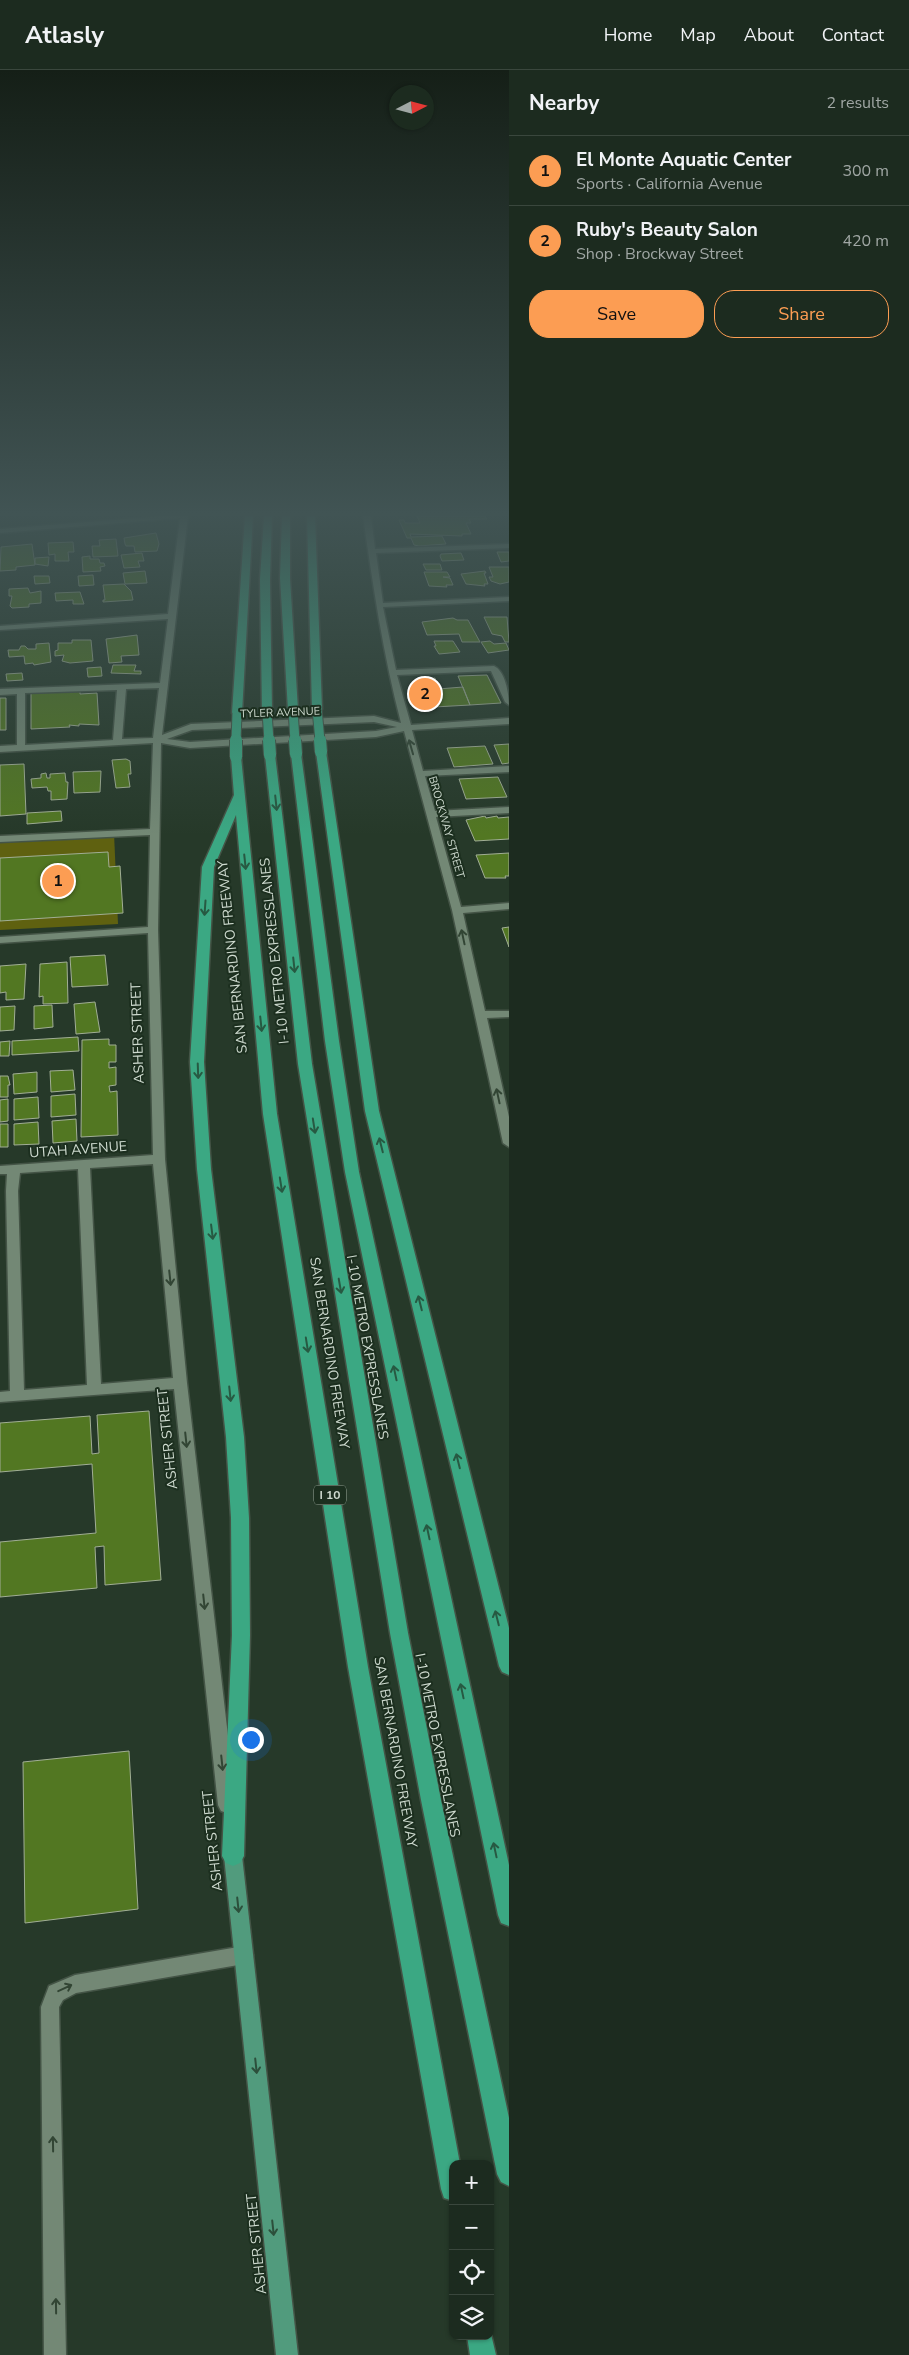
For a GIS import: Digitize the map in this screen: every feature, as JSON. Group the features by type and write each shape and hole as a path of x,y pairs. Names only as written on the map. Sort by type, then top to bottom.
{"highway":[{"name":"SAN BERNARDINO FREEWAY","path":"243,623 236,757 270,1114 358,1667 449,2167"},
{"name":"I-10 METRO EXPRESSLANES","path":"266,623 267,712 270,755 305,1064 387,1565 431,1800 509,2174"},
{"name":"I-10 METRO EXPRESSLANES","path":"288,623 296,754 332,1041 352,1172 509,1915"},
{"path":"313,623 321,752 372,1111 509,1666"},
{"path":"233,1856 241,1634 240,1518 234,1427 204,1169 198,1062 208,867 239,796"}],"main road":[{"name":"ASHER STREET","path":"233,1856 287,2355"}],"street":[{"path":"0,628 76,623"},
{"name":"ASHER STREET","path":"170,623 157,740 155,832 153,930 159,1158 180,1383 233,1856"},
{"name":"BROCKWAY STREET","path":"382,623 405,727 457,910 508,1138"},
{"path":"392,673 494,668 509,702"},
{"path":"0,692 164,685"},
{"path":"117,742 122,686"},
{"path":"21,691 21,747"},
{"name":"TYLER AVENUE","path":"157,740 191,727 374,719 405,727"},
{"name":"TYLER AVENUE","path":"0,749 157,740 200,745 376,734 405,727 438,723 509,721"},
{"path":"419,774 509,769"},
{"path":"430,814 509,810"},
{"path":"0,839 155,832"},
{"path":"457,910 509,906"},
{"path":"0,940 153,930"},
{"path":"480,1015 509,1014"},
{"name":"UTAH AVENUE","path":"0,1170 159,1158"},
{"path":"84,1164 94,1390"},
{"path":"14,1169 12,1191 17,1396"},
{"path":"0,1397 180,1383"},
{"path":"55,2355 50,2007 56,1993 76,1984 244,1955"}],"shaded area":[{"path":"114,833 118,924 0,930 0,839"}],"building":[{"path":"422,623 469,623 480,642 462,642 459,634 427,635"},
{"path":"487,623 507,623 509,642 505,642 502,636 492,634"},
{"path":"137,635 139,655 121,656 122,662 109,663 106,639"},
{"path":"72,640 91,640 93,661 70,663 62,661 64,655 55,656 55,651 58,650 58,643 72,643"},
{"path":"434,641 453,641 460,652 439,654 434,646 436,646"},
{"path":"490,641 494,644 506,643 509,650 488,653 481,642"},
{"path":"49,643 51,662 34,665 33,663 25,664 24,656 9,657 8,650 19,650 21,646 25,646 28,649 36,649 36,644"},
{"path":"113,665 136,665 134,671 141,671 141,674 111,673"},
{"path":"101,667 102,676 88,677 87,668"},
{"path":"22,673 23,680 7,681 6,674"},
{"path":"487,675 501,703 470,705 458,676"},
{"path":"435,678 438,689 463,687 470,705 434,707 428,704 427,695 424,695 420,679"},
{"path":"80,690 80,694 97,693 99,725 79,724 79,726 69,725 70,727 31,729 31,692"},
{"path":"0,698 6,698 6,730 0,730"},
{"path":"509,744 509,763 502,764 494,745"},
{"path":"485,746 493,764 454,767 447,748"},
{"path":"126,759 130,761 131,774 128,774 130,787 116,788 112,760"},
{"path":"24,764 26,814 0,816 0,765"},
{"path":"101,771 100,792 74,793 73,772"},
{"path":"46,773 47,778 50,778 50,774 65,773 66,782 68,782 67,799 51,800 51,791 48,791 47,787 32,788 31,779 41,778 41,774"},
{"path":"498,777 507,797 466,799 459,779"},
{"path":"61,811 62,821 27,824 27,813"},
{"path":"485,816 486,818 497,816 498,818 509,817 509,839 475,841 466,820"},
{"path":"108,852 109,867 120,866 123,913 0,921 0,858"},
{"path":"509,853 509,876 505,876 506,878 485,878 476,855"},
{"path":"509,927 509,947 502,928"},
{"path":"105,955 108,985 72,987 70,957"},
{"path":"67,962 68,1003 43,1004 43,996 39,997 40,964"},
{"path":"26,964 24,999 6,1000 6,992 0,993 0,966"},
{"path":"95,1002 100,1032 76,1034 74,1004"},
{"path":"52,1005 53,1027 34,1029 34,1006"},
{"path":"15,1006 14,1030 0,1031 0,1007"},
{"path":"78,1037 79,1051 12,1055 12,1041"},
{"path":"109,1039 109,1045 116,1045 116,1062 109,1062 109,1068 116,1067 116,1085 109,1086 110,1092 117,1091 118,1135 81,1137 82,1040"},
{"path":"10,1041 9,1056 0,1056 0,1042"},
{"path":"73,1070 75,1090 51,1092 50,1071"},
{"path":"37,1072 37,1092 14,1094 13,1074"},
{"path":"0,1076 8,1076 10,1085 8,1085 8,1097 0,1097"},
{"path":"75,1094 76,1115 51,1117 51,1096"},
{"path":"38,1097 39,1118 14,1120 14,1099"},
{"path":"8,1099 8,1121 0,1122 0,1100"},
{"path":"76,1119 77,1141 53,1143 52,1121"},
{"path":"38,1122 39,1144 14,1145 14,1124"},
{"path":"0,1124 8,1124 8,1147 0,1147"},
{"path":"149,1411 161,1580 105,1585 104,1546 95,1547 97,1588 0,1597 0,1542 96,1533 92,1464 0,1472 0,1423 90,1416 92,1454 99,1453 97,1415"},
{"path":"129,1751 138,1909 25,1923 23,1762"}],"place":[{"name":"Ruby's Beauty Salon","path":"425,694"},
{"name":"El Monte Aquatic Center","path":"58,881"}]}
